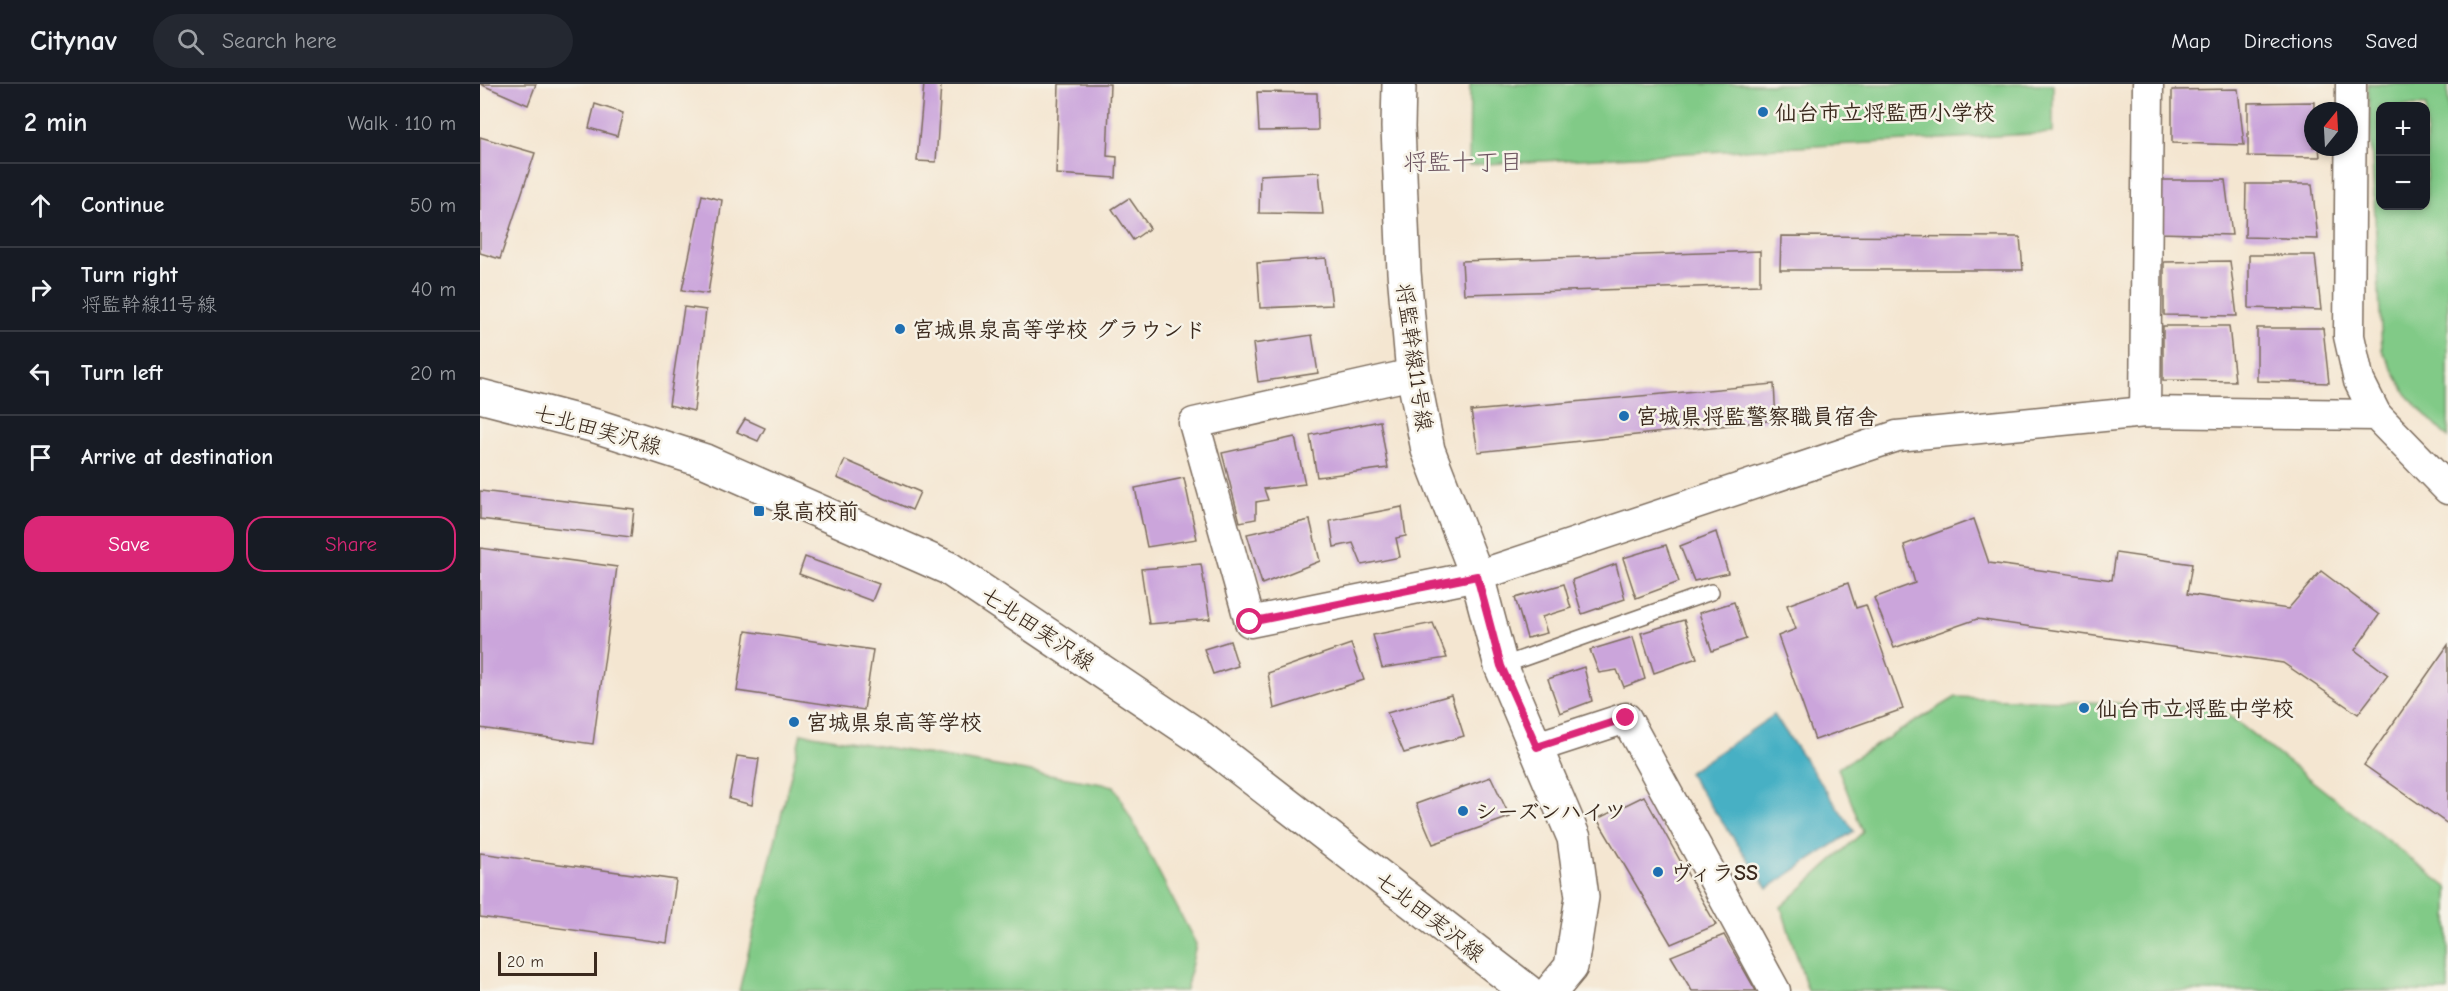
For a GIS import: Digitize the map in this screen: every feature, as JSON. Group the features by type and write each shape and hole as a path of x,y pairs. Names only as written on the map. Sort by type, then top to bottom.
{"street":[{"name":"将監幹線11号線","path":"1399,84 1398,127 1404,272 1413,374 1428,450 1477,576 1501,666 1574,838 1582,897 1571,967 1551,991"},
{"path":"2145,412 2148,84"},
{"path":"2351,84 2349,336 2359,381 2376,415 2448,489"},
{"path":"1413,374 1194,423 1250,622 1477,576 1897,436 2145,412 2376,415"},
{"name":"七北田実沢線","path":"480,396 596,426 705,461 948,568 1201,738 1527,991"},
{"path":"1537,747 1626,718 1775,991"}],"lane":[{"path":"1501,666 1711,592"}],"green space":[{"name":"仙台市立将監西小学校","path":"1470,84 2053,84 2053,133 1469,165"},
{"path":"2368,84 2448,84 2448,438 2408,397 2382,350"},
{"path":"1956,697 2218,707 2448,888 2448,991 1808,991 1781,907 1863,832 1838,768"},
{"path":"801,733 1114,786 1196,944 1186,991 739,991"}],"water":[{"path":"1774,715 1854,831 1768,888 1688,773"}],"building":[{"path":"480,84 536,84 528,105"},
{"path":"924,84 941,84 936,162 917,161"},
{"path":"1059,84 1110,84 1107,156 1117,157 1116,178 1056,174"},
{"path":"2238,89 2244,145 2172,143 2172,90"},
{"path":"1257,92 1317,93 1318,130 1259,131"},
{"path":"2304,102 2304,156 2320,157 2248,156 2248,103"},
{"path":"595,104 623,113 617,136 589,128"},
{"path":"480,137 535,153 500,259 480,253"},
{"path":"1319,172 1323,214 1259,213 1260,175"},
{"path":"2160,180 2225,180 2232,235 2159,233"},
{"path":"2246,184 2312,184 2318,239 2245,237"},
{"path":"702,195 722,200 708,294 682,290"},
{"path":"1129,198 1150,228 1133,240 1112,209"},
{"path":"1781,236 2020,237 2023,270 1780,270"},
{"path":"1760,251 1760,285 1464,294 1462,261"},
{"path":"2249,255 2315,255 2321,310 2249,308"},
{"path":"1326,258 1332,305 1260,308 1257,263"},
{"path":"2230,261 2237,316 2164,315 2164,262"},
{"path":"684,307 706,310 694,411 669,405"},
{"path":"2163,326 2229,326 2235,381 2163,380"},
{"path":"2257,328 2323,328 2329,383 2257,381"},
{"path":"1312,335 1318,373 1258,382 1253,344"},
{"name":"宮城県将監警察職員宿舎","path":"1774,384 1776,420 1478,452 1471,411"},
{"path":"745,419 765,428 758,441 737,432"},
{"path":"1380,421 1388,468 1317,477 1310,435"},
{"path":"1295,437 1305,484 1264,489 1268,500 1256,502 1256,519 1240,522 1222,453"},
{"path":"845,460 920,492 912,510 837,478"},
{"path":"1184,478 1197,539 1147,547 1135,488"},
{"path":"480,491 634,509 631,537 480,519"},
{"path":"1402,507 1406,536 1396,538 1400,557 1362,565 1353,543 1334,547 1330,521"},
{"path":"1974,519 1989,563 2112,580 2116,553 2192,564 2187,594 2288,609 2321,571 2379,615 2355,650 2388,675 2358,714 2283,663 1977,619 1894,648 1874,598 1915,583 1904,545"},
{"path":"1310,520 1320,561 1262,584 1247,534"},
{"path":"1716,532 1728,573 1694,581 1680,546"},
{"path":"1666,545 1679,582 1636,598 1623,558"},
{"path":"480,548 617,567 593,744 480,728"},
{"path":"805,557 879,584 872,601 799,574"},
{"path":"1201,564 1210,619 1149,624 1141,569"},
{"path":"1616,564 1625,599 1582,614 1572,580"},
{"path":"1848,583 1856,608 1866,605 1903,709 1815,740 1778,636 1796,629 1787,605"},
{"path":"1564,584 1571,608 1542,617 1547,633 1527,638 1515,598"},
{"path":"1734,602 1746,639 1712,651 1699,613"},
{"path":"1684,620 1697,658 1654,673 1641,633"},
{"path":"1433,623 1447,658 1382,668 1373,635"},
{"path":"746,631 873,650 864,710 737,691"},
{"path":"1633,637 1645,679 1624,687 1617,670 1599,673 1590,650"},
{"path":"1230,641 1238,666 1213,674 1204,649"},
{"path":"1351,644 1364,680 1274,709 1268,673"},
{"path":"2448,645 2448,824 2364,765"},
{"path":"1584,667 1592,701 1560,713 1548,679"},
{"path":"1451,695 1464,736 1404,753 1387,713"},
{"path":"737,756 759,759 752,805 729,799"},
{"name":"シーズンハイツ","path":"1491,777 1510,817 1433,844 1416,804"},
{"name":"ヴィラSS","path":"1644,796 1716,925 1671,944 1597,819"},
{"path":"480,853 676,880 667,943 480,917"},
{"path":"1724,935 1756,991 1692,991 1671,956"}],"place":[{"name":"仙台市立将監西小学校","path":"1763,112"},
{"name":"宮城県泉高等学校 グラウンド","path":"900,329"},
{"name":"宮城県将監警察職員宿舎","path":"1624,416"},
{"name":"泉高校前","path":"759,511"},
{"name":"仙台市立将監中学校","path":"2084,708"},
{"name":"宮城県泉高等学校","path":"794,722"},
{"name":"シーズンハイツ","path":"1463,811"},
{"name":"ヴィラSS","path":"1658,872"}],"district":[{"name":"将監十丁目","path":"1463,162"}],"route":[{"path":"1250,622 1477,576 1501,666 1537,747 1626,718"}]}
